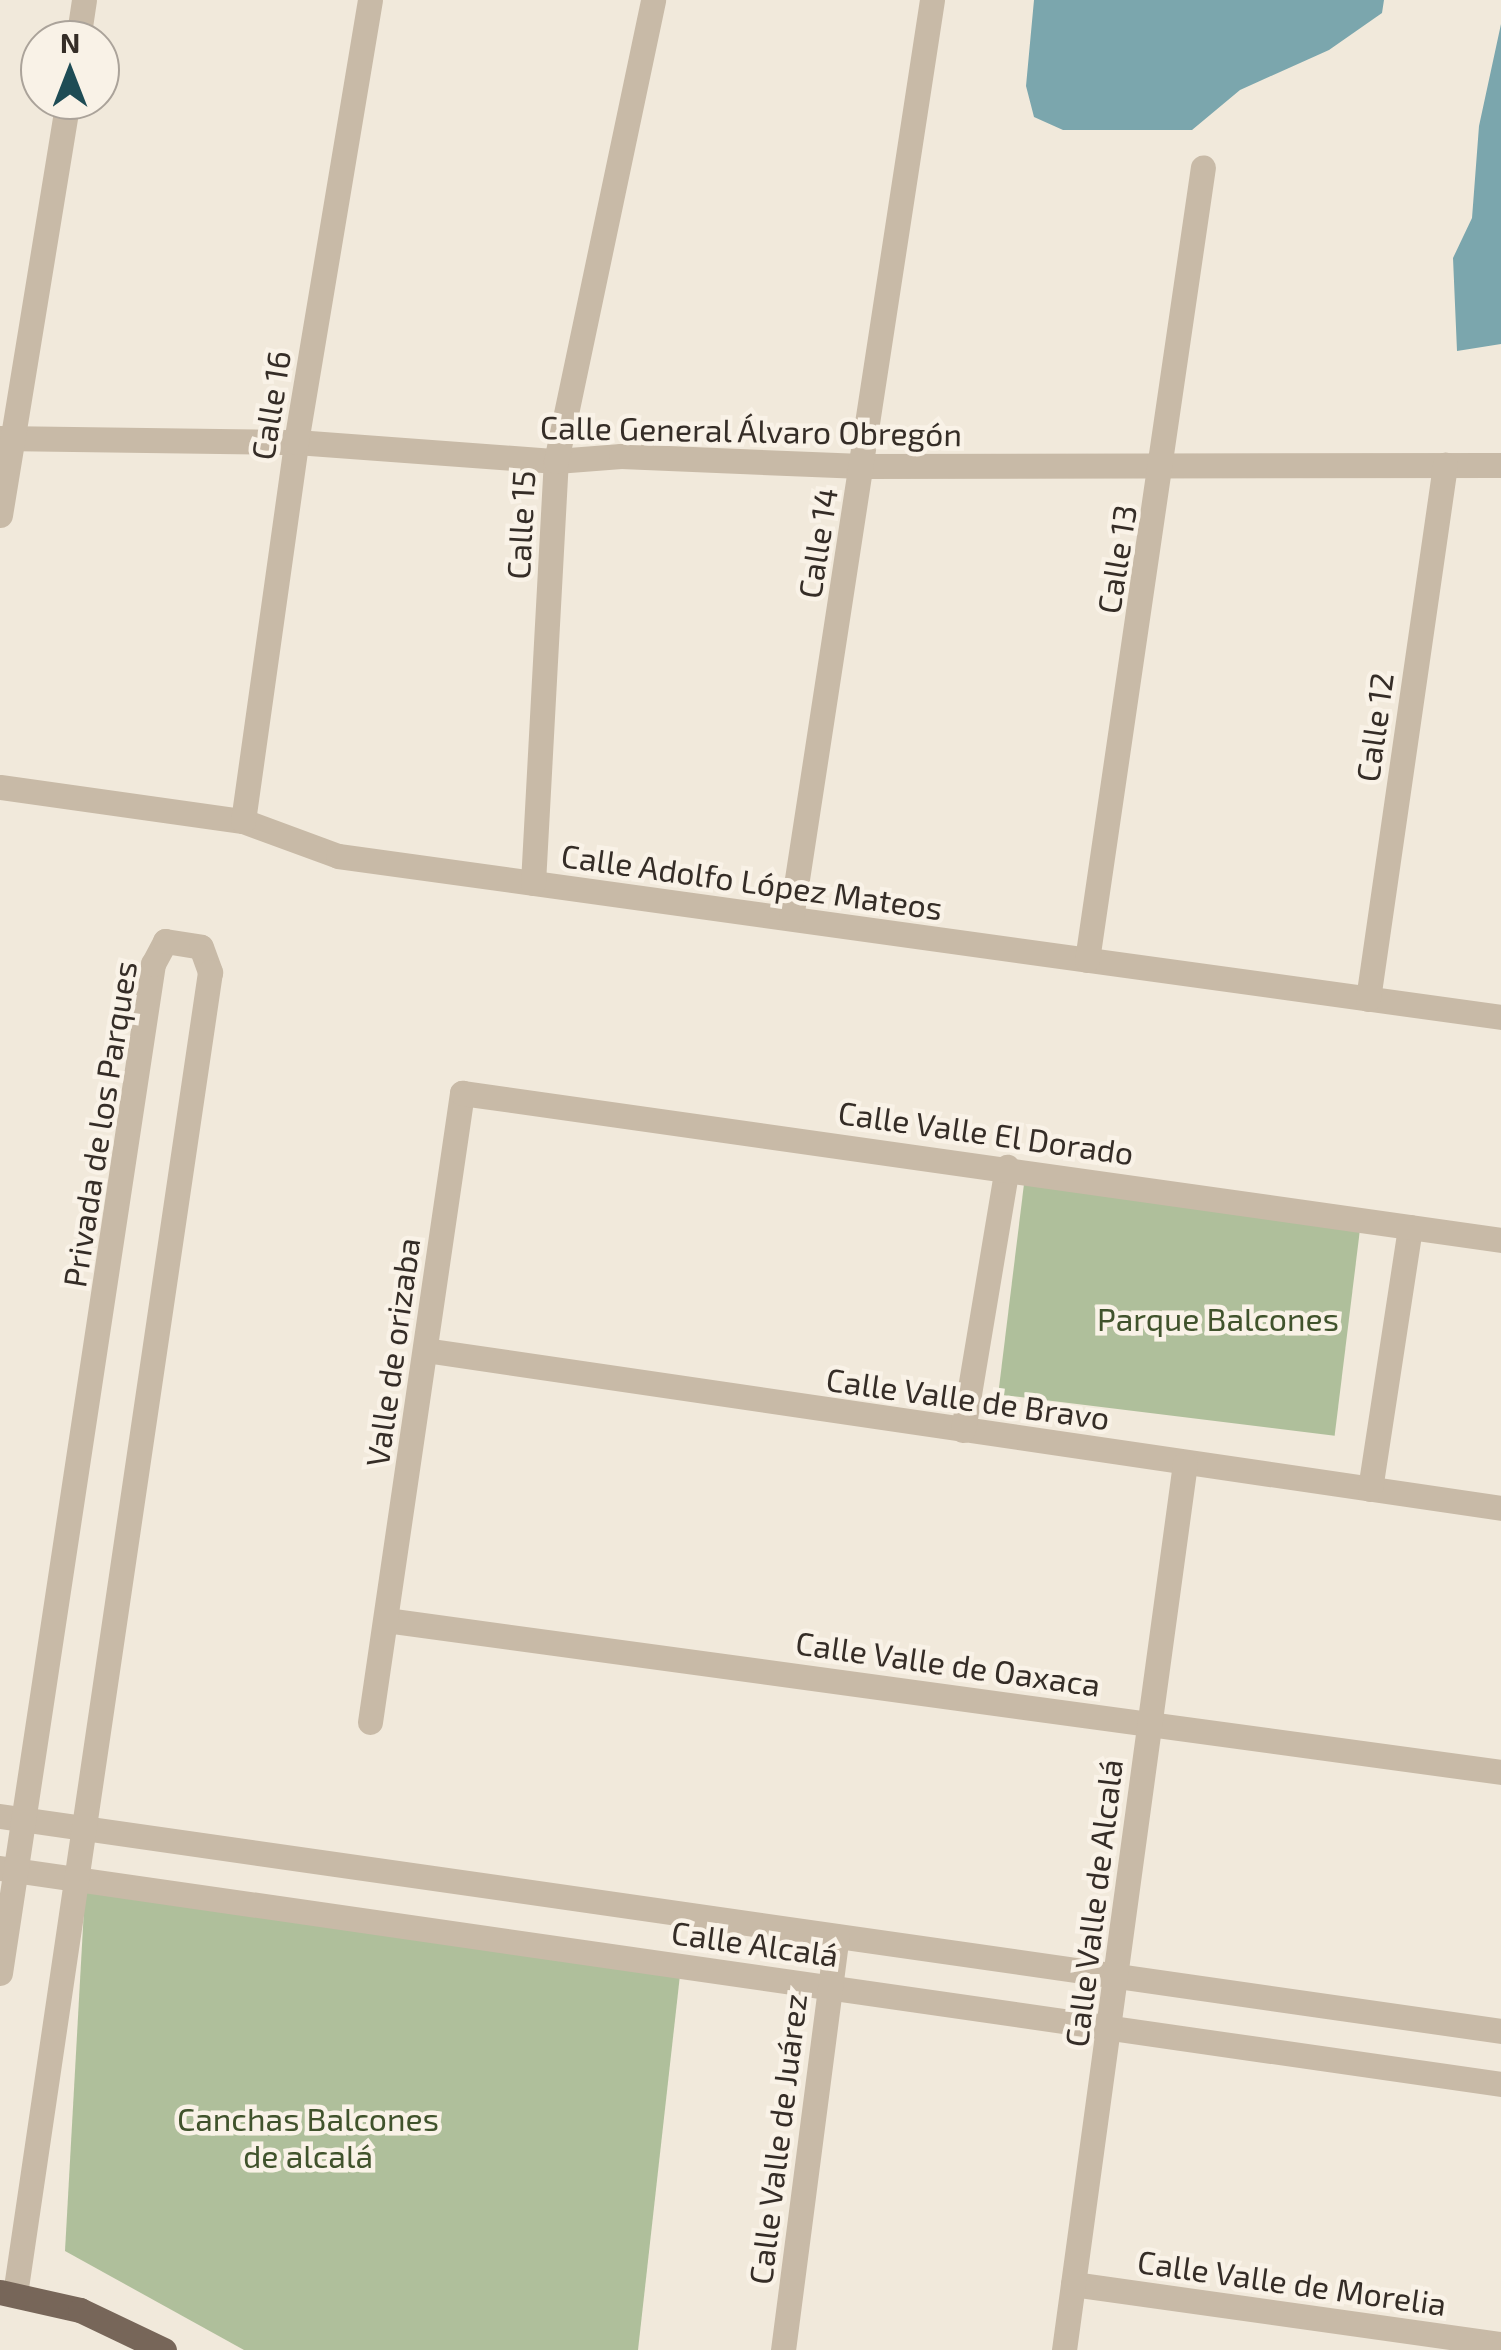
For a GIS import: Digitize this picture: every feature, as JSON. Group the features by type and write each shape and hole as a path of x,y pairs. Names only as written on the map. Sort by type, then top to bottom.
{"main road":[{"path":"7,2293 80,2310 164,2350"}],"street":[{"name":"Calle 16","path":"243,821 296,442 370,0"},
{"name":"Calle 15","path":"533,883 556,461 653,0"},
{"name":"Calle 14","path":"791,918 932,0"},
{"path":"0,515 6,438 64,120"},
{"name":"Calle 13","path":"1087,960 1163,465 1203,167"},
{"name":"Calle General Álvaro Obregón","path":"6,438 296,442 556,461 621,456 862,466 1501,464"},
{"name":"Calle 12","path":"1368,998 1444,465"},
{"name":"Calle Adolfo López Mateos","path":"0,787 243,821 338,856 1501,1017"},
{"name":"Privada de los Parques","path":"12,1818 154,964 166,941 201,947 210,972 86,1827"},
{"name":"Calle Valle El Dorado","path":"462,1093 1007,1166 1501,1240"},
{"name":"Valle de orizaba","path":"370,1722 462,1093"},
{"path":"964,1430 1007,1166"},
{"path":"1370,1489 1410,1227"},
{"name":"Calle Valle de Bravo","path":"425,1350 1501,1508"},
{"name":"Calle Valle de Alcalá","path":"1064,2350 1112,2030 1148,1723 1185,1463"},
{"name":"Calle Valle de Oaxaca","path":"386,1620 1501,1772"},
{"path":"0,1973 12,1818"},
{"name":"Calle Alcalá","path":"12,1818 1501,2031"},
{"path":"7,2293 86,1827"},
{"name":"Calle Alcalá","path":"8,1869 1501,2084"},
{"name":"Calle Valle de Juárez","path":"783,2350 837,1937"},
{"name":"Calle Valle de Morelia","path":"1073,2284 1501,2344"}],"green space":[{"name":"Parque Balcones","path":"1024,1184 1360,1225 1335,1436 998,1394"},
{"name":"Canchas Balcones de alcalá","path":"85,1891 680,1975 638,2350 244,2350 65,2251"}],"water":[{"path":"1034,0 1384,0 1382,13 1329,50 1240,90 1192,130 1063,130 1034,117 1026,86"},
{"path":"1501,24 1501,344 1457,351 1453,258 1472,218 1479,126"}]}
